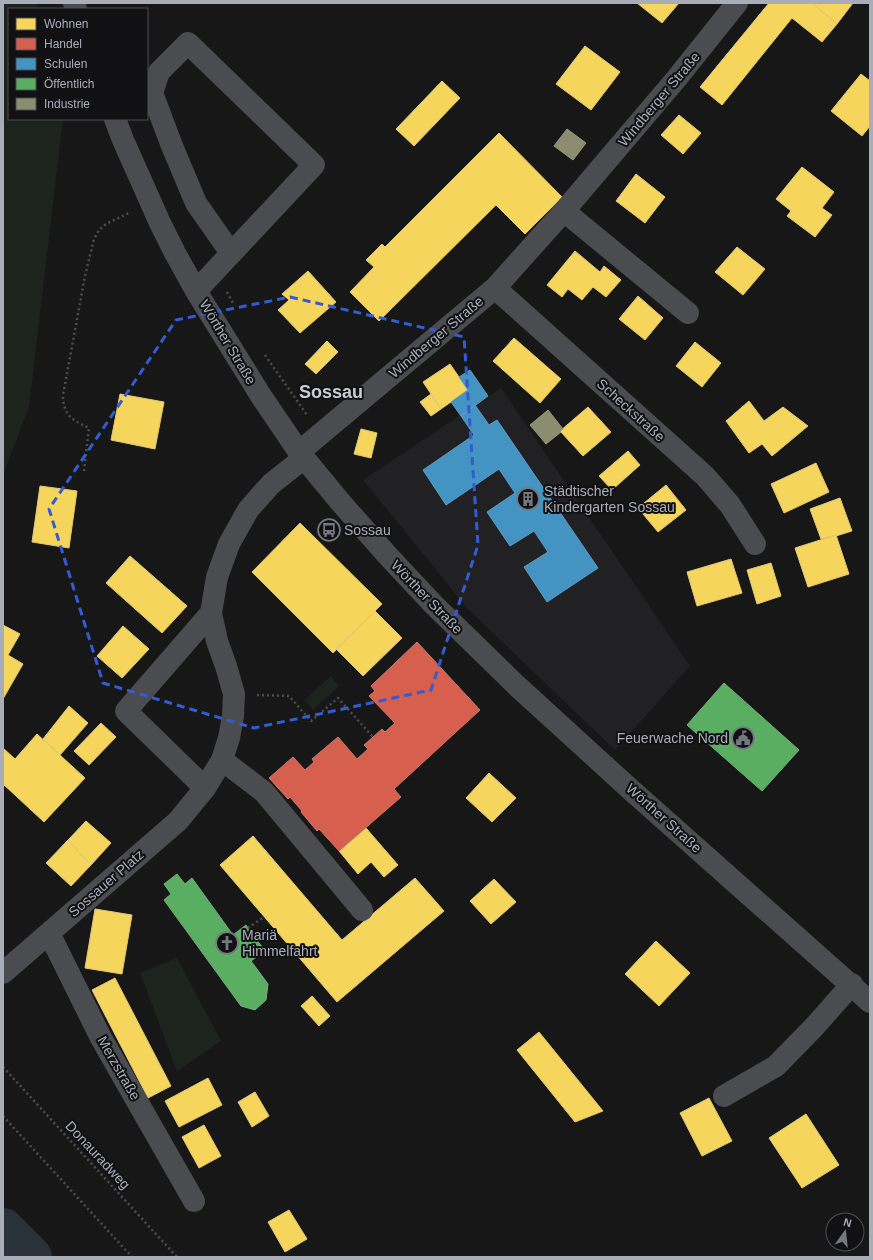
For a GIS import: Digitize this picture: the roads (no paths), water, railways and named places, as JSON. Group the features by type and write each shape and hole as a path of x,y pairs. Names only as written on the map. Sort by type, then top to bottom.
{"street":[{"name":"Windberger Straße","path":"302,455 321,433 495,288 564,211 678,78 736,3"},
{"path":"196,291 232,253 314,165 188,43 159,72 152,93 196,203 232,253"},
{"name":"Wörther Straße","path":"115,120 123,140 175,253 196,291 261,396 302,455 389,558 434,605 516,685 647,804 852,984 870,1002"},
{"path":"564,211 688,313"},
{"name":"Scheckstraße","path":"495,288 705,476 730,505 754,544"},
{"name":"Sossauer Platz","path":"5,969 178,821 205,788 222,760 231,731 234,694 217,642 211,613 217,578 229,544 248,510 271,484 302,455"},
{"path":"205,788 126,711 211,613"},
{"path":"222,760 264,792 362,910"},
{"name":"Merzstraße","path":"48,933 101,1038 194,1201"},
{"path":"724,1096 776,1066 815,1026 852,984"}],"waterway":[{"path":"3,1229 31,1257"}],"place":[{"name":"Städtischer Kindergarten Sossau","path":"528,499"},
{"name":"Sossau","path":"329,530"},
{"name":"Feuerwache Nord","path":"743,738"},
{"name":"Mariä Himmelfahrt","path":"227,943"}],"district":[{"name":"Sossau","path":"331,392"}]}
